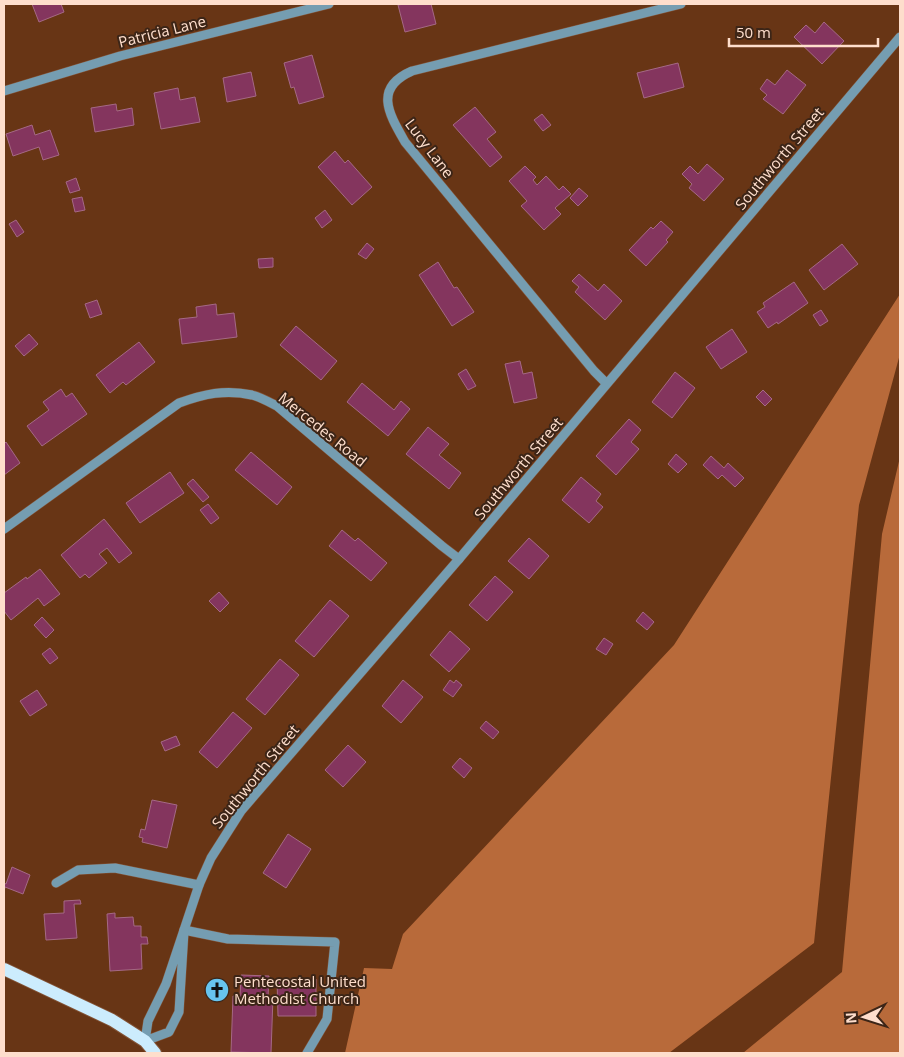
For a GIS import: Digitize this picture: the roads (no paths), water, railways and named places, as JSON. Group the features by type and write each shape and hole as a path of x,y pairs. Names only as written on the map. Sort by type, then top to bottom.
{"main road":[{"path":"4,969 112,1020 145,1041 155,1053"}],"street":[{"name":"Patricia Lane","path":"4,91 120,56 330,4"},
{"name":"Lucy Lane","path":"606,383 587,364 405,142 388,108 388,94 396,79 412,71 681,4"},
{"name":"Southworth Street","path":"184,931 179,1012 169,1032 145,1041 148,1021 166,984 199,885 211,858 241,811 459,559 900,37"},
{"name":"Mercedes Road","path":"4,529 179,403 202,394 227,392 253,395 277,406 459,559"},
{"path":"56,883 78,870 115,868 199,885"},
{"path":"184,931 228,939 335,942 327,1020 307,1053"}],"place":[{"name":"Pentecostal United Methodist Church","path":"217,990"}]}
